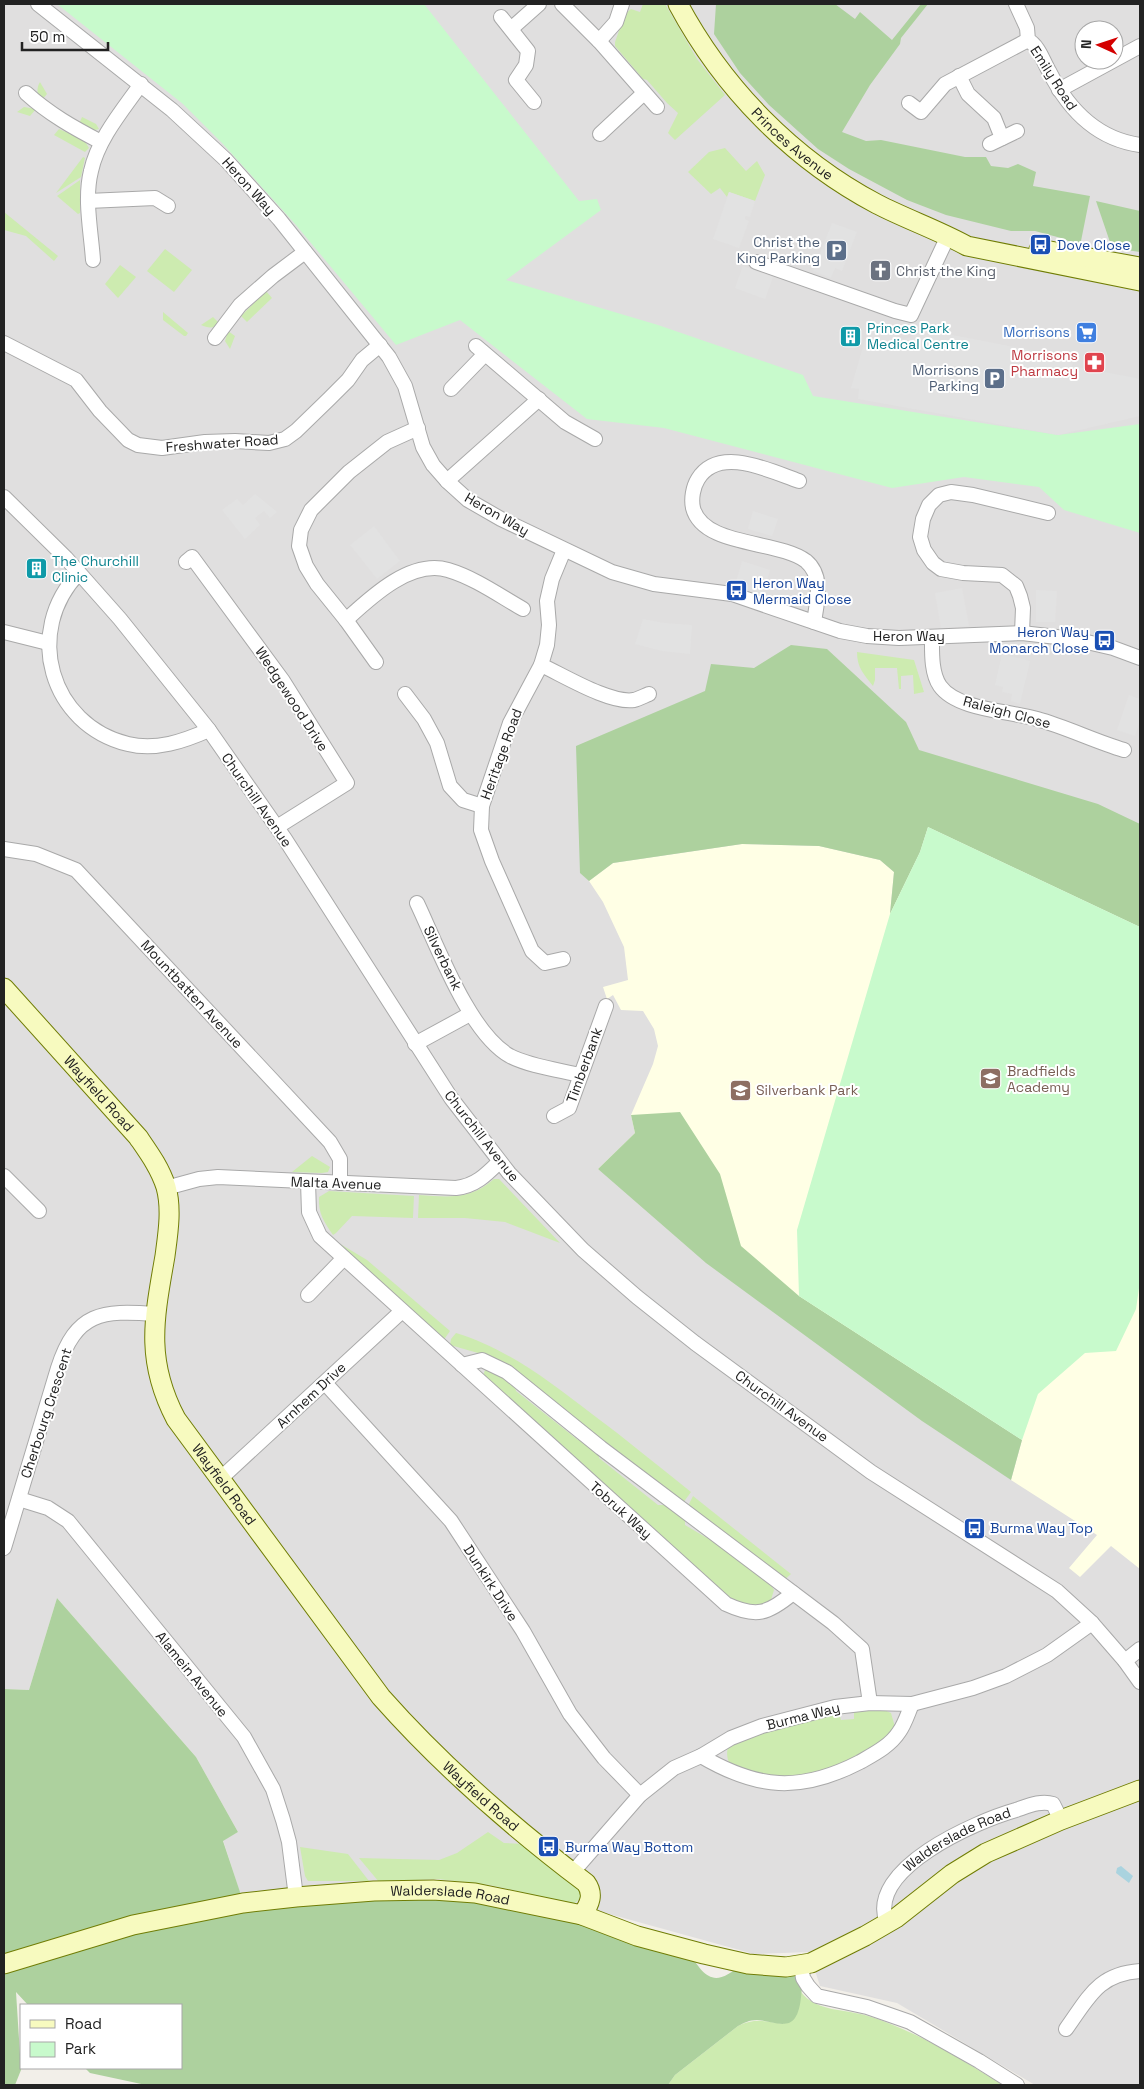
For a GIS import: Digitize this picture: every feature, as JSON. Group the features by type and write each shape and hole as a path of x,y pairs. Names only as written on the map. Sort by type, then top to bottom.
{"street":[{"name":"Heron Way","path":"38,4 141,84 188,124 226,160 270,208 380,345 403,380 424,447 433,464 446,481 468,500 501,519 612,572 654,584 732,594 840,631 867,636 899,638 1022,633 1074,639 1113,648 1140,658"},
{"path":"512,28 539,4"},
{"path":"562,4 599,41 656,107"},
{"path":"599,41 616,22 622,4"},
{"name":"Princes Avenue","path":"678,4 723,75 768,125 820,168 876,203 979,250 1140,280"},
{"name":"Emily Road","path":"1016,4 1027,28 1028,40 1034,43 1059,90 1072,108 1094,127 1120,141 1140,145"},
{"path":"501,17 512,28 528,51 526,65 516,80 534,102"},
{"path":"909,103 921,112 939,89 959,76 1028,40"},
{"path":"1059,90 1140,46"},
{"path":"959,76 968,94 994,118 996,141 1017,131"},
{"path":"93,260 88,201 90,171 101,142 141,84"},
{"path":"26,92 43,108 68,126 101,142"},
{"path":"600,134 644,93"},
{"path":"88,201 155,198 168,206"},
{"path":"756,262 894,311 911,315 948,236"},
{"name":"Princes Avenue","path":"948,236 990,240 1140,267"},
{"path":"215,338 240,304 305,252"},
{"name":"Freshwater Road","path":"4,343 76,380 110,422 128,440 138,445 162,448 224,441 269,443 284,439 296,431 329,399 348,380 362,360 380,345"},
{"path":"451,389 480,350 565,422 595,439"},
{"path":"446,481 539,399"},
{"path":"376,662 317,584 306,566 299,546 301,530 311,510 350,472 387,442 418,428"},
{"path":"799,481 745,464 727,462 716,464 704,471 697,481 692,493 693,508 699,521 710,530 790,553 806,561 816,574 819,593 814,622"},
{"path":"1022,633 1022,608 1016,586 1002,575 963,573 941,569 933,563 924,550 920,536 923,519 930,505 939,495 951,492 973,495 1048,513"},
{"name":"Churchill Avenue","path":"4,498 79,573 138,640 209,730 277,827 451,1098 499,1162 583,1250 637,1297 695,1343 871,1472 1057,1591 1092,1623 1126,1662 1140,1682"},
{"name":"Heritage Road","path":"563,959 545,964 532,951 492,861 481,830 482,806 510,723 541,665 547,645 547,601 552,580 564,550"},
{"name":"Wedgewood Drive","path":"186,562 192,557 256,643 283,681 347,784 277,827"},
{"path":"346,620 365,602 396,580 426,569 447,570 523,609"},
{"path":"79,573 70,582 57,603 48,644 51,667 58,688 72,709 90,727 129,744 150,746 174,744 209,730"},
{"path":"4,632 48,644"},
{"name":"Raleigh Close","path":"932,637 933,666 937,679 940,685 952,696 969,704 1036,718 1124,750"},
{"path":"541,665 593,690 616,698 632,700 648,694"},
{"path":"405,694 424,719 437,743 450,786 464,800 482,806"},
{"name":"Mountbatten Avenue","path":"4,849 36,854 76,870 330,1142 340,1160 340,1183"},
{"name":"Silverbank","path":"417,903 470,1014 499,1049 511,1056 580,1075"},
{"name":"Wayfield Road","path":"4,988 138,1137 152,1156 166,1188 169,1229 155,1314 154,1339 156,1362 165,1397 176,1420 358,1667 410,1730 488,1804 586,1883 590,1889 591,1898 588,1907 582,1915"},
{"name":"Timberbank","path":"554,1116 569,1108 606,1006"},
{"path":"416,1044 470,1014"},
{"name":"Malta Avenue","path":"166,1188 199,1179 218,1177 466,1187 484,1177 499,1162"},
{"path":"4,1176 39,1211"},
{"name":"Tobruk Way","path":"308,1182 309,1212 320,1236 726,1604 751,1613 767,1611 793,1593"},
{"path":"308,1295 344,1258"},
{"name":"Arnhem Drive","path":"220,1479 402,1311"},
{"name":"Cherbourg Crescent","path":"5,1541 64,1350 73,1334 83,1324 106,1314 118,1312 155,1314"},
{"path":"462,1365 482,1360 507,1372 601,1448 833,1623 862,1649 870,1703"},
{"name":"Dunkirk Drive","path":"325,1383 451,1521 523,1631 570,1714 604,1758 640,1795"},
{"name":"Alamein Avenue","path":"19,1499 48,1508 68,1521 244,1737 273,1789 289,1842 296,1897"},
{"name":"Burma Way","path":"572,1873 640,1795 674,1768 701,1756 731,1738 762,1726 835,1707 870,1703 912,1704 963,1691 1006,1676 1047,1655 1092,1623"},
{"path":"1126,1662 1140,1649"},
{"path":"701,1756 726,1770 754,1781 787,1785 818,1779 851,1767 879,1752 899,1733 912,1704"},
{"name":"Walderslade Road","path":"4,1964 160,1918 243,1903 374,1891 448,1890 475,1893 582,1915 637,1936 718,1958 768,1966 786,1967 801,1965 835,1952 887,1923 907,1910 973,1859 1061,1820 1140,1790"},
{"name":"Walderslade Road","path":"887,1923 883,1910 890,1888 910,1866 946,1839 989,1819 1043,1802 1053,1804 1061,1820"},
{"path":"801,1965 803,1978 817,1996 867,2007 905,2020 958,2049 1017,2085"},
{"path":"1066,2029 1098,1986 1123,1972 1140,1971"}],"shaded area":[{"path":"4,4 1140,4 1140,2085 1035,2085 897,2003 820,1986 809,1952 754,1954 573,1904 437,1879 240,1893 223,1840 238,1832 196,1757 57,1598 29,1690 4,1689"},
{"path":"729,192 755,201 750,217 745,216 745,219 749,221 739,248 713,239"},
{"name":"Christ the King Parking","path":"832,223 857,232 842,271 835,268 831,278 813,271"},
{"path":"743,266 773,277 765,299 735,288"},
{"name":"Morrisons Parking","path":"870,323 899,329 897,337 905,339 927,330 1066,357 1066,362 1073,363 1072,366 1136,378 1140,380 1140,416 1058,435 858,399 859,389 851,388"},
{"path":"255,494 277,512 270,518 264,511 255,518 260,525 245,539 222,510 237,499 243,505"},
{"path":"753,511 778,519 772,536 748,529"},
{"path":"374,526 400,561 377,579 350,545"},
{"path":"742,561 770,570 763,593 735,586"},
{"path":"962,588 969,626 941,628 935,593"},
{"path":"1036,590 1057,591 1055,622 1036,622"},
{"path":"643,619 692,625 690,654 662,651 635,644"},
{"path":"1002,654 1030,661 1020,704 1011,701 1012,694 1002,692 1003,687 995,685"},
{"path":"1129,695 1140,699 1140,720 1135,736 1117,730"},
{"name":"Bradfields Academy","path":"928,827 1140,927 1140,1569 1111,1546 1080,1577 1069,1568 1097,1535 1011,1480 1022,1440 598,1169 635,1133 631,1115 653,1064 658,1046 654,1029 643,1011 621,1010 613,995 607,999 603,987 628,980 624,947 603,902 589,881 613,863 742,844 819,846 880,860 894,872 890,913 920,852"}],"green space":[{"path":"57,4 424,4 579,201 597,199 601,210 506,280 658,325 803,375 813,396 1058,435 1140,424 1140,533 1064,510 1039,487 964,477 892,488 664,428 587,419 460,320 396,345 296,225 223,144 183,104"},
{"path":"643,4 665,4 697,59 725,95 675,140 668,133 678,113 647,80 643,79 615,46 625,14 631,9 640,12"},
{"path":"716,4 835,4 855,19 860,12 892,40 921,4 928,4 901,38 900,44 870,85 842,132 866,141 881,140 965,157 986,157 991,166 1008,168 1018,164 1036,172 1033,186 1090,196 1080,246 1061,238 1035,231 1011,231 946,215 907,200 849,169 818,149 769,105 740,73 714,34"},
{"path":"40,82 47,94 41,101 38,92"},
{"path":"24,107 36,109 30,116 17,112"},
{"path":"82,117 96,124 99,129 91,131 78,126"},
{"path":"59,129 84,140 89,148 85,152 54,135"},
{"path":"725,148 746,171 757,161 765,175 755,201 729,192 727,197 720,188 711,194 688,172 709,152"},
{"path":"83,157 85,158 81,177 56,193"},
{"path":"80,180 80,213 78,214 57,196"},
{"path":"1096,201 1140,211 1140,252 1112,248"},
{"path":"4,212 58,256 54,261 26,236 4,230"},
{"path":"165,249 192,270 174,292 147,271"},
{"path":"120,265 136,277 118,298 105,284"},
{"path":"266,291 272,298 247,322 241,316"},
{"path":"163,312 188,333 186,336 163,320"},
{"path":"213,317 219,323 217,325 206,327 201,325"},
{"path":"228,331 235,336 230,349 225,341"},
{"path":"791,645 827,649 906,722 919,750 1098,804 1140,824 1140,927 928,827 920,852 890,914 894,872 880,860 819,846 742,844 613,863 589,881 580,873 576,746 705,691 711,664 754,668"},
{"path":"857,652 914,660 924,692 914,694 913,675 901,676 901,689 899,689 897,668 875,668 873,686 860,667"},
{"name":"Bradfields Academy","path":"928,827 1140,927 1140,1281 1136,1309 1116,1351 1085,1353 1038,1394 1022,1440 799,1296 797,1230 890,914 920,852"},
{"path":"680,1112 720,1174 741,1246 799,1296 1022,1440 1011,1480 922,1421 706,1263 598,1169 635,1133 631,1115"},
{"path":"312,1156 330,1167 328,1172 292,1172"},
{"path":"494,1179 499,1179 560,1243 505,1222 465,1218 418,1218 419,1195 459,1196 476,1191"},
{"path":"329,1191 414,1196 413,1218 352,1216 333,1235 322,1217 319,1203 319,1197"},
{"path":"337,1242 367,1260 450,1331 443,1341 337,1244"},
{"path":"456,1333 511,1357 544,1378 691,1492 683,1503 492,1357 450,1345 451,1339"},
{"path":"489,1367 514,1382 516,1391 578,1440 586,1439 599,1451 599,1458 658,1505 671,1505 685,1517 685,1525 707,1538 713,1538 767,1579 774,1590 770,1603 760,1608 732,1603 483,1376 485,1370"},
{"path":"693,1496 791,1574 783,1581 687,1508"},
{"path":"57,1598 196,1757 238,1832 223,1841 245,1907 448,1890 687,1950 699,1967 710,1977 724,1976 743,1963 786,1967 803,1978 797,2014 792,2022 777,2024 754,2020 738,2026 675,2075 668,2085 146,2085 90,2073 86,2069 182,2069 182,2004 27,2004 16,1992 21,2070 15,2085 4,2085 4,1689 29,1690"},
{"path":"884,1710 891,1713 895,1727 882,1742 874,1748 832,1768 796,1778 770,1779 731,1768 729,1763 727,1754 729,1746 748,1735 839,1713 841,1720 854,1719 854,1712"},
{"path":"488,1832 504,1843 524,1844 580,1887 581,1895 579,1899 573,1904 490,1885 437,1879 379,1882 359,1858 439,1860 457,1853"},
{"path":"300,1847 348,1854 369,1881 308,1881 305,1876"},
{"path":"801,1992 807,1998 823,2007 868,2016 904,2029 938,2046 1003,2085 668,2085 675,2075 738,2026 755,2021 783,2024 798,2011"}],"water":[{"path":"1121,1866 1133,1876 1129,1883 1116,1873 1117,1868"}],"place":[{"name":"Dove Close","path":"1041,245"},
{"name":"Christ the King Parking","path":"836,250"},
{"name":"Christ the King","path":"880,271"},
{"name":"Morrisons","path":"1086,332"},
{"name":"Princes Park Medical Centre","path":"851,336"},
{"name":"Morrisons Pharmacy","path":"1094,363"},
{"name":"Morrisons Parking","path":"995,378"},
{"name":"The Churchill Clinic","path":"36,569"},
{"name":"Heron Way Mermaid Close","path":"737,591"},
{"name":"Heron Way Monarch Close","path":"1105,640"},
{"name":"Bradfields Academy","path":"991,1079"},
{"name":"Silverbank Park","path":"740,1090"},
{"name":"Burma Way Top","path":"974,1528"},
{"name":"Burma Way Bottom","path":"549,1847"}]}
